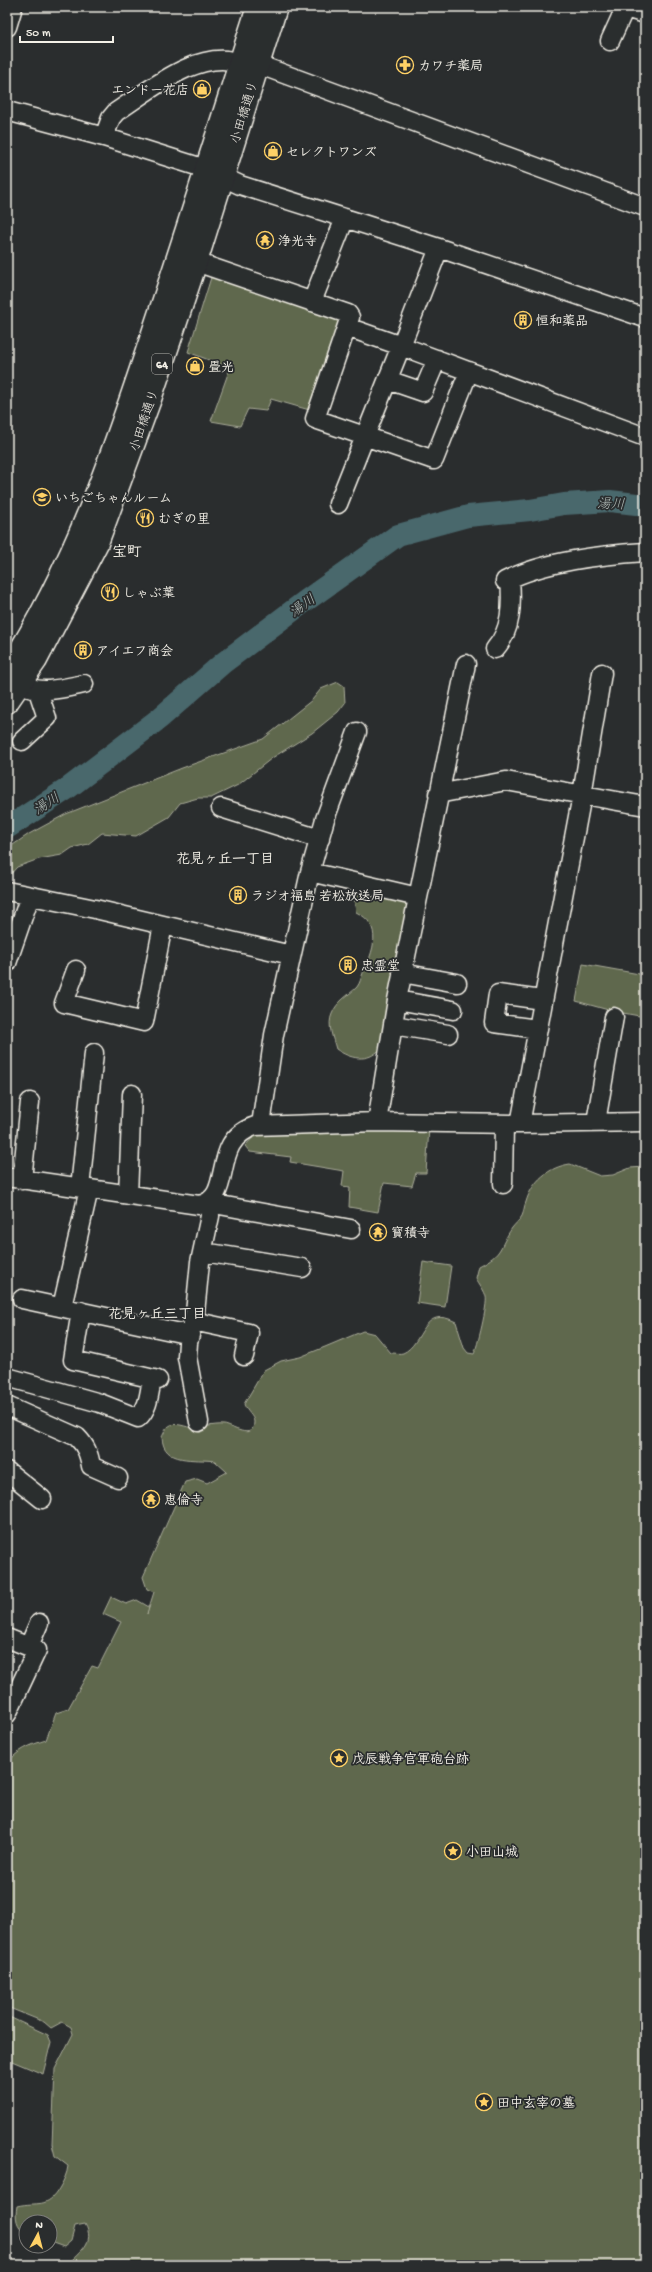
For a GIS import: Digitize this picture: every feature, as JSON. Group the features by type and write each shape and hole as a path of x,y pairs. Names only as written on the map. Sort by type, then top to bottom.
{"main road":[{"name":"小田橋通り","path":"249,64 258,7"},
{"name":"小田橋通り","path":"7,702 18,672 101,488 215,174 249,64 276,7"},
{"name":"小田橋通り","path":"18,672 50,635 97,543 150,399 196,262 215,174"}],"street":[{"path":"7,27 13,7"},
{"path":"610,41 625,8 645,14"},
{"path":"104,137 111,118 116,112 187,67 223,58 249,64 645,207"},
{"path":"7,111 104,137 645,318"},
{"path":"312,302 345,218"},
{"path":"338,504 439,248"},
{"path":"196,262 348,314 350,317 347,327 315,419 434,460 469,371"},
{"path":"347,327 645,437"},
{"path":"388,380 423,392 437,359"},
{"path":"494,649 503,640 507,630 510,611 508,580 553,565 599,556 645,552"},
{"path":"377,1122 402,973 466,664"},
{"path":"18,672 48,692 84,684"},
{"path":"18,672 47,718 22,740"},
{"path":"503,1184 512,1124 537,1029 582,795 602,673"},
{"path":"261,1125 274,1035 310,872 341,773 357,732"},
{"path":"438,794 501,780 645,806"},
{"path":"221,808 320,839"},
{"path":"310,872 418,897"},
{"path":"7,891 291,955"},
{"path":"7,963 30,896"},
{"path":"76,970 64,1003 144,1022 163,925"},
{"path":"402,973 457,983"},
{"path":"537,1029 494,1023 498,994 542,1000"},
{"path":"397,1000 453,1010"},
{"path":"596,1122 614,1017"},
{"path":"393,1025 448,1034"},
{"path":"62,1307 85,1188 94,1054"},
{"path":"128,1195 132,1094"},
{"path":"30,1102 15,1178 199,1205 209,1203 351,1229"},
{"path":"199,1422 187,1357 200,1262 204,1252 210,1216 209,1203 218,1188 227,1152 234,1139 242,1131 261,1125 377,1122 512,1124 645,1122"},
{"path":"204,1252 302,1268"},
{"path":"22,1298 81,1311 192,1328 248,1333 244,1356"},
{"path":"7,1377 100,1403 138,1418 144,1413 155,1379 73,1360 81,1311"},
{"path":"7,1406 77,1437 85,1445 90,1456 91,1466 118,1478"},
{"path":"7,1471 24,1487 42,1499"},
{"path":"28,1646 39,1623"},
{"path":"7,1638 36,1650 11,1717"}],"green space":[{"path":"213,271 346,319 313,411 271,399 266,411 248,409 240,426 211,421 230,368 188,352"},
{"path":"338,682 344,686 345,703 338,712 312,733 272,758 238,785 211,798 198,798 180,803 169,817 136,836 102,833 88,844 72,848 62,855 39,859 17,867 7,878 7,849 29,834 66,814 182,768 263,739 312,700 321,689"},
{"path":"360,892 407,903 408,910 380,1049 364,1058 353,1057 336,1049 330,1023 334,1009 357,987 373,948 373,931 370,924 365,917 356,912 354,898"},
{"path":"583,964 645,975 645,1017 612,1011 576,1001"},
{"path":"429,1128 426,1173 416,1173 412,1186 384,1183 378,1212 349,1207 350,1187 342,1186 344,1171 290,1162 291,1157 250,1152 245,1146 255,1135 274,1132"},
{"path":"570,1164 600,1176 613,1175 630,1168 645,1167 645,2265 67,2265 88,2242 89,2236 85,2224 75,2226 71,2241 64,2247 58,2245 58,2214 18,2214 18,2225 16,2218 17,2206 42,2203 51,2199 60,2187 66,2174 68,2166 55,2156 52,2144 55,2069 73,2034 71,2027 62,2022 51,2028 44,2022 7,2007 7,1764 15,1755 24,1749 46,1740 56,1713 68,1709 92,1666 98,1668 121,1622 103,1614 111,1597 126,1604 137,1600 149,1607 147,1614 154,1592 147,1589 143,1577 185,1482 197,1479 207,1483 227,1472 215,1461 181,1458 168,1452 164,1446 162,1437 165,1430 171,1425 193,1428 224,1425 241,1431 250,1431 253,1428 254,1420 244,1404 264,1370 281,1361 300,1357 363,1331 375,1334 391,1353 403,1353 410,1348 430,1322 436,1318 445,1318 456,1322 464,1348 468,1353 474,1354 482,1326 486,1301 484,1292 476,1278 479,1266 493,1258 500,1250 512,1228 522,1216 525,1204 532,1188 542,1176 555,1168"},
{"path":"423,1262 451,1266 445,1307 417,1303"},
{"path":"7,2016 48,2035 51,2042 43,2074 7,2059"}],"waterway":[{"name":"湯川","path":"7,828 67,789 160,718 223,663 304,602 398,535 468,516 530,510 564,504 610,501 645,505"}],"place":[{"name":"カワチ薬局","path":"405,65"},
{"name":"エンドー花店","path":"202,89"},
{"name":"セレクトワンズ","path":"273,151"},
{"name":"浄光寺","path":"265,240"},
{"name":"恒和薬品","path":"523,320"},
{"name":"畳光","path":"195,366"},
{"name":"いちごちゃんルーム","path":"42,497"},
{"name":"むぎの里","path":"145,518"},
{"name":"しゃぶ葉","path":"110,592"},
{"name":"アイエフ商会","path":"83,650"},
{"name":"ラジオ福島 若松放送局","path":"238,895"},
{"name":"忠霊堂","path":"348,965"},
{"name":"寳積寺","path":"378,1232"},
{"name":"恵倫寺","path":"151,1499"},
{"name":"戊辰戦争官軍砲台跡","path":"339,1758"},
{"name":"小田山城","path":"453,1851"},
{"name":"田中玄宰の墓","path":"484,2102"}],"district":[{"name":"宝町","path":"127,551"},
{"name":"花見ヶ丘一丁目","path":"225,858"},
{"name":"花見ヶ丘三丁目","path":"157,1313"}]}
